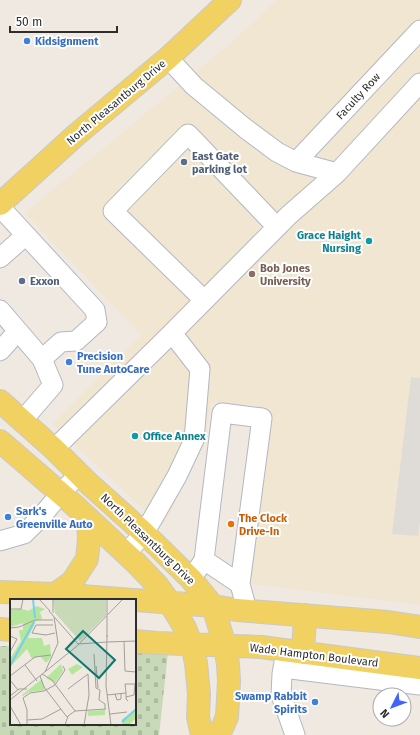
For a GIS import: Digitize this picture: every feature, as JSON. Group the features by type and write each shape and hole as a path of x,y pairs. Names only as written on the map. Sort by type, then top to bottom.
{"main road":[{"name":"North Pleasantburg Drive","path":"0,205 76,135 168,58 230,0"},
{"name":"North Pleasantburg Drive","path":"0,401 144,533 191,579 213,606 225,646 229,681 227,717 219,735"},
{"path":"0,441 61,493 136,563 157,585 170,603 185,628 192,645 196,663 199,694 198,717 202,735"},
{"path":"55,594 72,582 87,560 89,539 88,518"},
{"path":"0,592 121,599"},
{"path":"136,600 388,622 420,627"},
{"path":"290,657 304,615"},
{"path":"0,629 10,630"},
{"name":"Wade Hampton Boulevard","path":"136,641 192,645 261,647 290,657 420,668"}],"street":[{"name":"Faculty Row","path":"296,162 420,30"},
{"path":"168,58 194,86 246,129 277,152 296,162 337,172"},
{"path":"54,449 277,227 337,172 420,83"},
{"path":"204,300 114,211 188,134 277,227"},
{"path":"0,205 95,310 97,322 76,341 61,342 42,359"},
{"path":"0,258 26,235"},
{"path":"0,310 42,359 53,385 22,421"},
{"path":"0,351 18,332"},
{"path":"126,554 144,533 153,518 177,476 194,440 200,369 172,333"},
{"path":"191,579 204,560 222,413 262,418 240,584 247,610"},
{"path":"0,541 24,534 79,474"},
{"path":"204,560 240,584"},
{"path":"295,735 281,695 290,657 420,685"}],"shaded area":[{"name":"Bob Jones University","path":"277,0 420,0 420,605 252,584 250,575 246,573 259,406 212,402 204,442 168,517 161,525 52,424 141,335 25,213 238,37"},
{"path":"411,377 420,378 420,521 418,536 392,534"}],"green space":[{"path":"0,646 10,646 10,725 136,725 136,651 168,652 159,735 0,735"}],"place":[{"name":"Kidsignment","path":"27,41"},
{"name":"East Gate parking lot","path":"184,162"},
{"name":"Grace Haight Nursing","path":"369,241"},
{"name":"Bob Jones University","path":"252,274"},
{"name":"Exxon","path":"22,281"},
{"name":"Precision Tune AutoCare","path":"69,362"},
{"name":"Office Annex","path":"135,436"},
{"name":"Sark's Greenville Auto","path":"8,517"},
{"name":"The Clock Drive-In","path":"231,524"},
{"name":"Swamp Rabbit Spirits","path":"315,702"}]}
